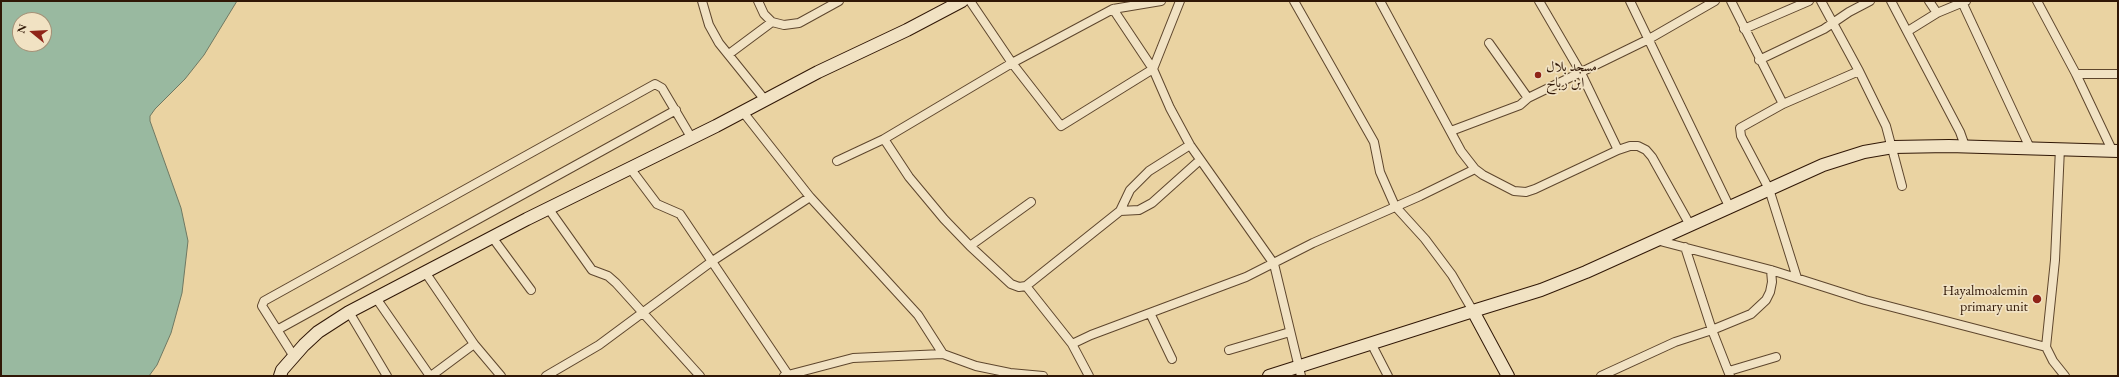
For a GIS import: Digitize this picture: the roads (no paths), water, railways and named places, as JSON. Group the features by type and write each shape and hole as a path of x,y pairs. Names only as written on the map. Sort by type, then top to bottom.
{"street":[{"path":"702,1 709,25 729,54 765,100"},
{"path":"758,1 764,14 772,22 784,25 799,23 839,1"},
{"path":"280,376 282,370 293,355 318,332 349,312 548,208 743,112 818,72 907,30 962,1"},
{"path":"970,1 1012,64 1060,126 1153,69 1180,1"},
{"path":"837,161 884,140 1012,64 1113,9 1161,1"},
{"path":"1294,1 1374,142 1380,172 1395,206 1425,239 1447,269 1473,311 1508,376"},
{"path":"1380,1 1461,151 1475,169 1514,191 1526,192 1618,150 1634,146 1646,150 1652,158 1690,224"},
{"path":"1539,1 1581,72 1618,150"},
{"path":"1630,1 1729,206"},
{"path":"1451,131 1520,105 1528,98 1649,39 1715,1"},
{"path":"1731,1 1759,60 1783,104"},
{"path":"1744,29 1809,1"},
{"path":"1821,1 1859,71 1886,126 1893,147 1902,186"},
{"path":"1759,60 1824,29 1870,1"},
{"path":"1892,1 1960,132 1965,146"},
{"path":"1929,1 1937,13"},
{"path":"1269,376 1300,371 1371,343 1541,290 1768,189 1835,161 1864,152 1893,147 1965,146 2115,150 2037,1"},
{"path":"1908,31 1937,13 1964,2 2030,148"},
{"path":"1113,9 1153,69 1170,108 1190,145 1274,264 1300,371"},
{"path":"729,54 772,22"},
{"path":"1489,43 1528,98"},
{"path":"1797,278 1768,189 1740,132 1743,126 1783,104 1859,71"},
{"path":"2076,74 2118,74"},
{"path":"293,355 262,306 264,301 620,102 657,84 676,110 691,137"},
{"path":"277,330 676,110"},
{"path":"743,112 810,197 918,315 943,354"},
{"path":"884,140 922,194 970,246 1011,284 1019,287 1026,286 1120,211 1125,198 1136,182 1149,171 1190,145"},
{"path":"2060,148 2054,268 2046,347 2053,361 2065,376"},
{"path":"1120,211 1139,210 1152,203 1200,160"},
{"path":"630,168 657,204 680,214 710,262 787,376 853,358 943,354 976,366 1010,373 1043,376"},
{"path":"1072,344 1246,277 1313,243 1475,169"},
{"path":"546,376 599,346 710,262 810,197"},
{"path":"970,246 1031,202"},
{"path":"548,208 592,270 612,279 644,312 700,376"},
{"path":"492,237 531,290"},
{"path":"1656,240 1771,270 1865,300 2046,347"},
{"path":"1685,247 1712,330 1730,374 1776,357"},
{"path":"1601,376 1675,342 1712,330 1751,314 1766,300 1772,282 1771,270"},
{"path":"425,272 474,344 502,376"},
{"path":"1026,286 1072,344 1089,376"},
{"path":"376,298 430,376 474,344"},
{"path":"349,312 387,376"},
{"path":"1150,313 1172,359"},
{"path":"1229,350 1290,332"},
{"path":"1371,343 1388,376"}],"place":[{"name":"مسجد بلال ابن رباح","path":"1538,75"},
{"name":"Hayalmoalemin primary unit","path":"2037,299"}]}
